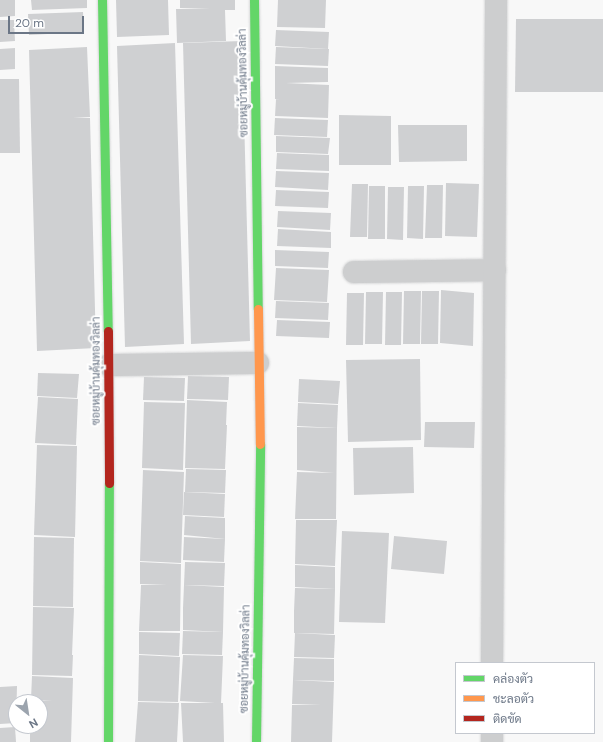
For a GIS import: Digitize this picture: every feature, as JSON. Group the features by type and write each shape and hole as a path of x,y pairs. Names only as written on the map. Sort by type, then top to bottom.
{"street":[{"name":"ซอยหมู่บ้านคุ้มทองวิลล่า","path":"102,0 109,366 108,742"},
{"name":"ซอยหมู่บ้านคุ้มทองวิลล่า","path":"254,0 258,363 256,742"},
{"path":"492,662 496,0"},
{"path":"354,272 495,270"},
{"path":"109,366 258,363"}],"building":[{"path":"0,0 15,0 15,16 0,17"},
{"path":"31,0 87,0 87,8 32,10"},
{"path":"116,0 168,0 169,35 117,37"},
{"path":"180,0 235,0 235,10 225,10 226,41 177,43 176,9 210,9 180,8"},
{"path":"278,0 326,0 325,28 277,27"},
{"path":"83,12 84,32 29,35 28,14"},
{"path":"516,19 603,19 603,92 515,92"},
{"path":"0,20 14,20 15,41 0,42"},
{"path":"276,30 329,32 328,49 275,46"},
{"path":"242,41 250,341 191,344 183,43"},
{"path":"175,43 184,344 125,347 117,46"},
{"path":"87,47 90,117 73,118 90,118 96,348 37,351 29,50"},
{"path":"276,47 329,49 328,66 275,64"},
{"path":"15,48 15,69 0,70 0,49"},
{"path":"275,66 328,68 328,82 286,83 329,85 328,118 275,116"},
{"path":"0,79 19,79 20,153 0,153"},
{"path":"339,115 391,116 391,165 339,165"},
{"path":"275,118 328,120 327,137 274,135"},
{"path":"398,125 467,125 467,161 399,162"},
{"path":"276,136 330,138 328,154 276,152"},
{"path":"277,153 329,155 329,171 276,169"},
{"path":"276,171 329,173 328,190 275,187"},
{"path":"446,183 479,184 477,237 445,236"},
{"path":"352,184 368,184 367,237 350,237"},
{"path":"427,185 443,185 442,238 425,238"},
{"path":"369,186 385,186 385,239 368,239"},
{"path":"408,186 424,186 423,239 407,238"},
{"path":"388,187 404,187 403,240 387,239"},
{"path":"276,190 329,192 328,208 275,206"},
{"path":"278,211 331,213 330,230 277,227"},
{"path":"278,229 331,232 331,248 277,246"},
{"path":"275,250 329,252 328,268 275,266"},
{"path":"276,268 329,270 327,302 274,300"},
{"path":"441,290 474,293 473,346 440,343"},
{"path":"404,291 421,291 420,344 403,344"},
{"path":"422,291 439,291 438,344 421,344"},
{"path":"366,292 383,292 382,344 365,344"},
{"path":"386,292 402,292 401,345 385,345"},
{"path":"347,293 364,293 363,345 346,345"},
{"path":"276,301 329,303 328,320 275,318"},
{"path":"277,320 330,322 329,338 276,336"},
{"path":"420,359 421,440 348,442 346,360"},
{"path":"38,373 79,374 77,398 37,396"},
{"path":"188,376 229,377 228,400 187,399"},
{"path":"144,377 185,378 184,401 143,400"},
{"path":"299,379 340,381 338,404 298,402"},
{"path":"38,397 78,399 76,445 35,443"},
{"path":"187,400 227,402 225,469 185,468"},
{"path":"144,402 185,403 183,470 142,468"},
{"path":"298,403 338,405 337,428 297,426"},
{"path":"425,422 475,422 474,448 424,447"},
{"path":"297,427 337,428 336,519 295,519 297,472 334,473 297,470"},
{"path":"37,445 77,446 75,537 34,535"},
{"path":"413,447 414,493 354,495 353,448"},
{"path":"186,469 226,470 225,493 185,492"},
{"path":"143,470 184,472 181,563 140,561"},
{"path":"184,492 225,494 224,517 183,515"},
{"path":"185,516 225,518 225,539 184,535"},
{"path":"296,520 337,520 335,566 295,564"},
{"path":"342,531 389,533 385,623 339,622"},
{"path":"394,536 447,541 444,574 391,569"},
{"path":"34,537 74,538 73,607 33,606"},
{"path":"184,537 225,539 224,562 183,560"},
{"path":"140,562 181,564 180,631 139,631 141,585 167,585 140,584"},
{"path":"185,562 225,563 224,586 184,585"},
{"path":"295,565 335,567 335,589 295,587"},
{"path":"184,585 224,587 223,632 183,630"},
{"path":"295,588 335,589 334,634 294,633"},
{"path":"33,607 74,608 72,676 32,675"},
{"path":"183,631 223,632 222,655 182,654"},
{"path":"139,632 180,633 179,656 139,654"},
{"path":"295,633 335,635 334,658 294,657"},
{"path":"139,655 180,657 178,702 138,701"},
{"path":"183,655 223,656 221,703 223,703 224,742 183,742 181,703 215,703 180,701"},
{"path":"294,658 334,659 334,681 293,680"},
{"path":"32,676 73,678 71,742 30,742 30,734 48,734 48,701 52,701 48,701 48,694 31,694"},
{"path":"293,680 334,682 332,742 291,742 292,705 321,705 292,704"},
{"path":"17,686 17,694 8,694 8,724 0,724 0,687"},
{"path":"138,702 179,703 177,742 135,742"},
{"path":"8,727 8,734 15,734 16,742 0,742 0,728"}],"traffic: fast":[{"path":"102,0 108,331"},
{"path":"254,0 258,309"},
{"path":"256,742 260,444"},
{"path":"108,742 109,483"}],"traffic: slow":[{"path":"258,309 260,444"}],"traffic: jam":[{"path":"108,331 109,483"}]}
